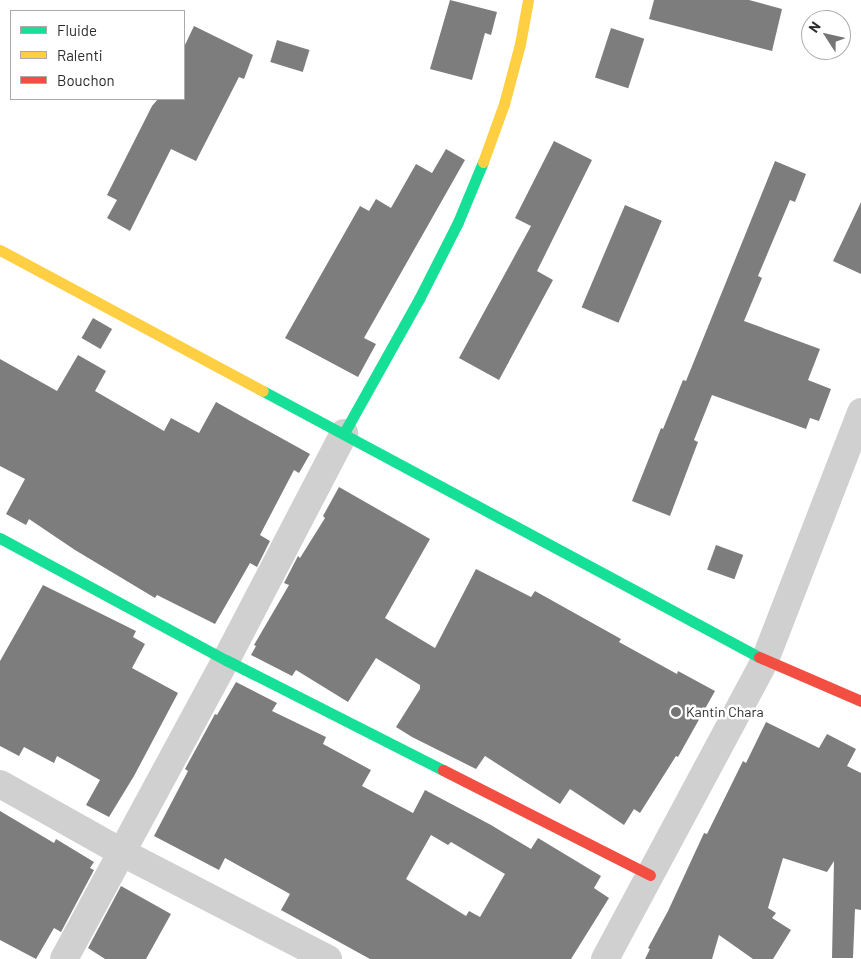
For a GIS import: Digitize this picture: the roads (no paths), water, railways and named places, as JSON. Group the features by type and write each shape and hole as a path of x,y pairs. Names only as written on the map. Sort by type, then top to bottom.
{"street":[{"path":"64,959 226,660 344,433 419,299 458,222 482,166 504,104 520,44 528,0"},
{"path":"0,250 765,660 861,701"},
{"path":"605,959 765,660 861,412"},
{"path":"0,538 226,660 650,875"},
{"path":"0,784 121,852 328,959"}],"place":[{"name":"Kantin Chara","path":"676,712"}]}
